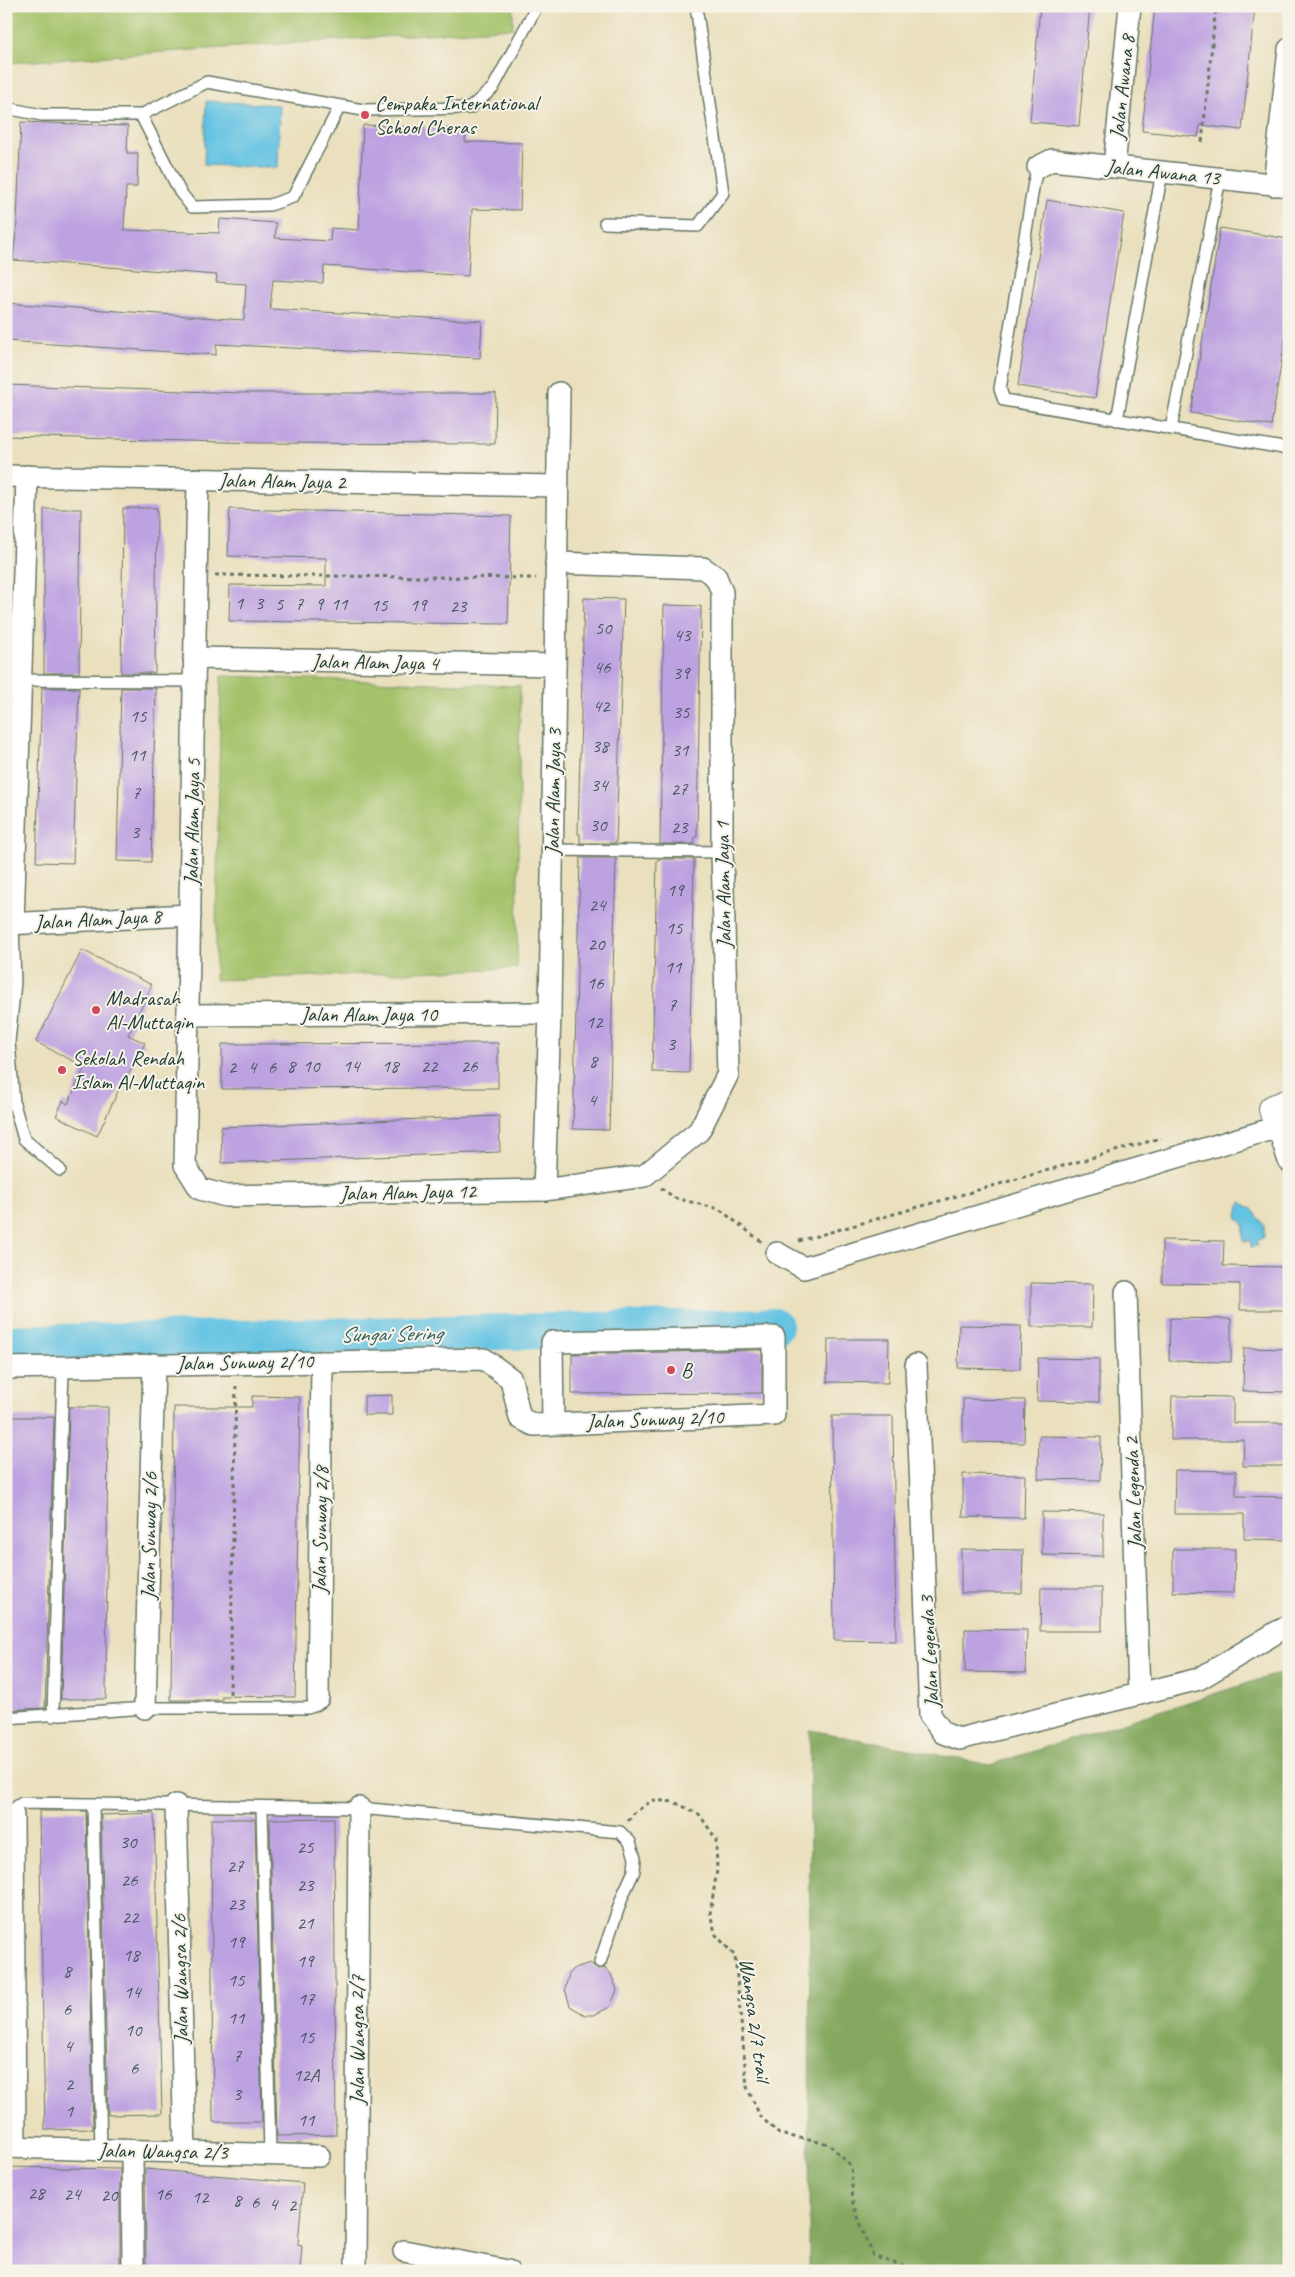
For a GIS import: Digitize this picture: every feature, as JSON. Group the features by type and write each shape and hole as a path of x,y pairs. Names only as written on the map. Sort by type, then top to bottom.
{"street":[{"name":"Jalan Awana 8","path":"1114,167 1130,6"},
{"path":"1281,186 1289,49"},
{"name":"Jalan Awana 13","path":"1038,167 1052,160 1281,186"},
{"name":"Jalan Alam Jaya 3","path":"544,1190 550,1014 559,393"},
{"path":"10,924 16,476"},
{"name":"Jalan Alam Jaya 2","path":"16,476 557,486"},
{"name":"Jalan Alam Jaya 5","path":"185,1165 198,479"},
{"name":"Jalan Alam Jaya 1","path":"556,571 703,568 716,577 722,592 722,852 728,1074 699,1131 644,1176"},
{"name":"Jalan Alam Jaya 4","path":"194,658 555,666"},
{"name":"Jalan Alam Jaya 8","path":"10,924 190,914"},
{"name":"Jalan Alam Jaya 10","path":"188,1015 550,1014"},
{"path":"776,1253 804,1268 823,1263 1282,1116 1289,1161"},
{"name":"Jalan Alam Jaya 12","path":"185,1165 200,1189 226,1196 544,1190 644,1176"},
{"name":"Jalan Legenda 2","path":"1126,1292 1139,1694"},
{"name":"Jalan Sunway 2/10","path":"6,1368 238,1362 484,1359 511,1380 520,1418 534,1425 774,1415 774,1337 552,1342 554,1423"},
{"name":"Jalan Sunway 2/8","path":"318,1698 322,1362"},
{"name":"Jalan Sunway 2/6","path":"145,1708 154,1364"},
{"name":"Jalan Legenda 3","path":"916,1365 930,1715 943,1733 959,1739 1199,1679 1289,1625"},
{"name":"Jalan Wangsa 2/6","path":"176,1805 185,2152"},
{"name":"Jalan Wangsa 2/7","path":"356,2271 359,1808"},
{"path":"11,2147 10,1979 12,1815"},
{"name":"Jalan Wangsa 2/3","path":"11,2147 319,2156"},
{"path":"132,2151 133,2271"},
{"path":"404,2252 508,2271"}],"lane":[{"path":"6,109 42,115 141,115 207,82 363,110 470,108 493,88 537,6"},
{"path":"605,223 698,226 723,193 696,6"},
{"path":"141,115 180,192 192,207 270,205 293,197 340,106"},
{"path":"1038,167 1000,389 1004,400 1289,449"},
{"path":"1118,420 1162,172"},
{"path":"1171,429 1220,179"},
{"path":"13,680 194,681"},
{"path":"552,850 722,852"},
{"path":"10,924 15,982 10,1042 14,1104 24,1139 60,1170"},
{"path":"53,1716 63,1368"},
{"path":"6,1718 145,1708 308,1708 316,1705 318,1698"},
{"path":"12,1815 16,1807 22,1803 359,1808 620,1832 630,1842 635,1858 634,1871 623,1895 600,1962"},
{"path":"94,1804 101,2150"},
{"path":"262,1807 270,2154"}],"path":[{"path":"1202,142 1216,6"},
{"path":"196,574 556,571"},
{"path":"675,1198 719,1209 776,1253 806,1239 1170,1136"},
{"path":"230,1707 238,1362"},
{"name":"Wangsa 2/7 trail","path":"620,1832 634,1814 653,1800 674,1802 699,1814 716,1839 717,1870 710,1914 716,1935 734,1956 747,2086 760,2116 780,2134 829,2144 851,2166 853,2204 872,2256 918,2271"},
{"path":"1256,2271 1280,2271"}],"green space":[{"path":"6,6 513,6 513,28 6,63"},
{"path":"221,676 520,686 517,968 215,980"},
{"path":"1289,1670 1289,2271 809,2271 810,1730 990,1765"}],"water":[{"path":"206,101 280,105 278,168 204,165"},
{"path":"1241,1202 1253,1210 1264,1225 1264,1237 1257,1241 1258,1246 1251,1247 1251,1241 1243,1241 1244,1224 1237,1218"}],"building":[{"path":"1040,6 1090,6 1079,126 1030,122"},
{"path":"1155,6 1255,6 1242,130 1200,125 1198,137 1142,131"},
{"path":"21,122 128,126 127,153 138,153 137,187 126,187 124,230 219,233 220,219 276,223 275,238 330,241 331,228 359,230 363,125 466,129 465,142 522,143 520,210 472,209 468,276 324,266 323,283 273,280 270,309 482,321 480,358 216,344 216,355 6,341 6,303 244,320 246,284 216,282 217,275 13,260 17,222"},
{"path":"1047,200 1124,213 1095,398 1018,386"},
{"path":"1220,228 1289,239 1289,316 1271,426 1191,413"},
{"path":"6,385 242,393 496,393 495,444 258,443 6,436"},
{"path":"123,508 157,508 155,673 121,673"},
{"path":"44,509 81,509 79,673 44,673"},
{"path":"230,509 511,516 508,624 229,621 230,585 326,586 326,558 228,556"},
{"path":"584,598 624,599 616,843 580,843 580,834 578,834"},
{"path":"664,605 701,606 697,837 695,837 694,844 660,844"},
{"path":"42,688 79,688 73,863 36,862"},
{"path":"121,688 156,688 151,862 117,861"},
{"path":"580,858 616,858 609,1130 573,1129"},
{"path":"694,859 689,1073 652,1072 657,860"},
{"name":"Madrasah Al-Muttaqin","path":"82,950 152,985 128,1035 145,1043 123,1086 121,1085 97,1136 56,1116 63,1101 68,1104 85,1067 36,1042"},
{"path":"498,1043 498,1088 222,1089 222,1044"},
{"path":"499,1116 500,1152 222,1163 221,1127"},
{"path":"1162,1240 1224,1241 1223,1266 1289,1267 1289,1310 1240,1310 1240,1284 1162,1283"},
{"path":"1031,1283 1093,1284 1092,1327 1031,1327"},
{"path":"1170,1318 1231,1319 1231,1362 1169,1361"},
{"path":"959,1325 1021,1326 1020,1369 958,1368"},
{"path":"828,1339 889,1339 888,1383 827,1382"},
{"path":"1244,1348 1289,1349 1289,1392 1243,1391"},
{"name":"B","path":"762,1350 762,1393 572,1394 572,1354"},
{"path":"1038,1358 1099,1359 1099,1402 1037,1401"},
{"path":"392,1395 392,1415 364,1415 364,1396"},
{"path":"252,1396 300,1397 295,1697 222,1696 222,1700 171,1700 174,1407 252,1407"},
{"path":"1172,1396 1233,1397 1233,1423 1289,1423 1289,1466 1243,1466 1244,1440 1171,1440"},
{"path":"963,1399 1025,1400 1024,1443 963,1442"},
{"path":"69,1407 108,1407 106,1699 61,1699"},
{"path":"832,1416 893,1416 896,1641 834,1640"},
{"path":"6,1417 54,1417 45,1708 6,1710"},
{"path":"1039,1436 1101,1437 1100,1480 1038,1479"},
{"path":"1175,1470 1236,1471 1236,1496 1289,1497 1289,1540 1244,1539 1244,1514 1174,1514"},
{"path":"963,1474 1025,1475 1024,1518 963,1517"},
{"path":"1042,1512 1103,1513 1103,1556 1042,1555"},
{"path":"961,1549 1023,1550 1022,1593 961,1593"},
{"path":"1173,1549 1235,1549 1234,1593 1173,1592"},
{"path":"1041,1588 1102,1588 1102,1631 1040,1631"},
{"path":"965,1629 1027,1630 1026,1673 965,1672"},
{"path":"39,1811 86,1811 93,2129 45,2130"},
{"path":"154,1813 162,2114 108,2115 101,1815"},
{"path":"334,1818 336,2135 277,2136 270,1819"},
{"path":"211,1819 255,1819 262,2122 213,2122"},
{"path":"590,1963 598,1969 605,1968 611,1974 617,1990 610,2007 594,2015 585,2015 570,2006 565,1989 569,1974 575,1968"},
{"path":"6,2167 120,2169 120,2271 6,2271"},
{"path":"145,2169 303,2183 298,2245 302,2246 300,2271 146,2271"}],"waterway":[{"name":"Sungai Sering","path":"6,1343 775,1326"}],"place":[{"name":"Cempaka International School Cheras","path":"365,115"},
{"name":"Madrasah Al-Muttaqin","path":"96,1010"},
{"name":"Sekolah Rendah Islam Al-Muttaqin","path":"62,1070"},
{"name":"B","path":"671,1370"}]}
